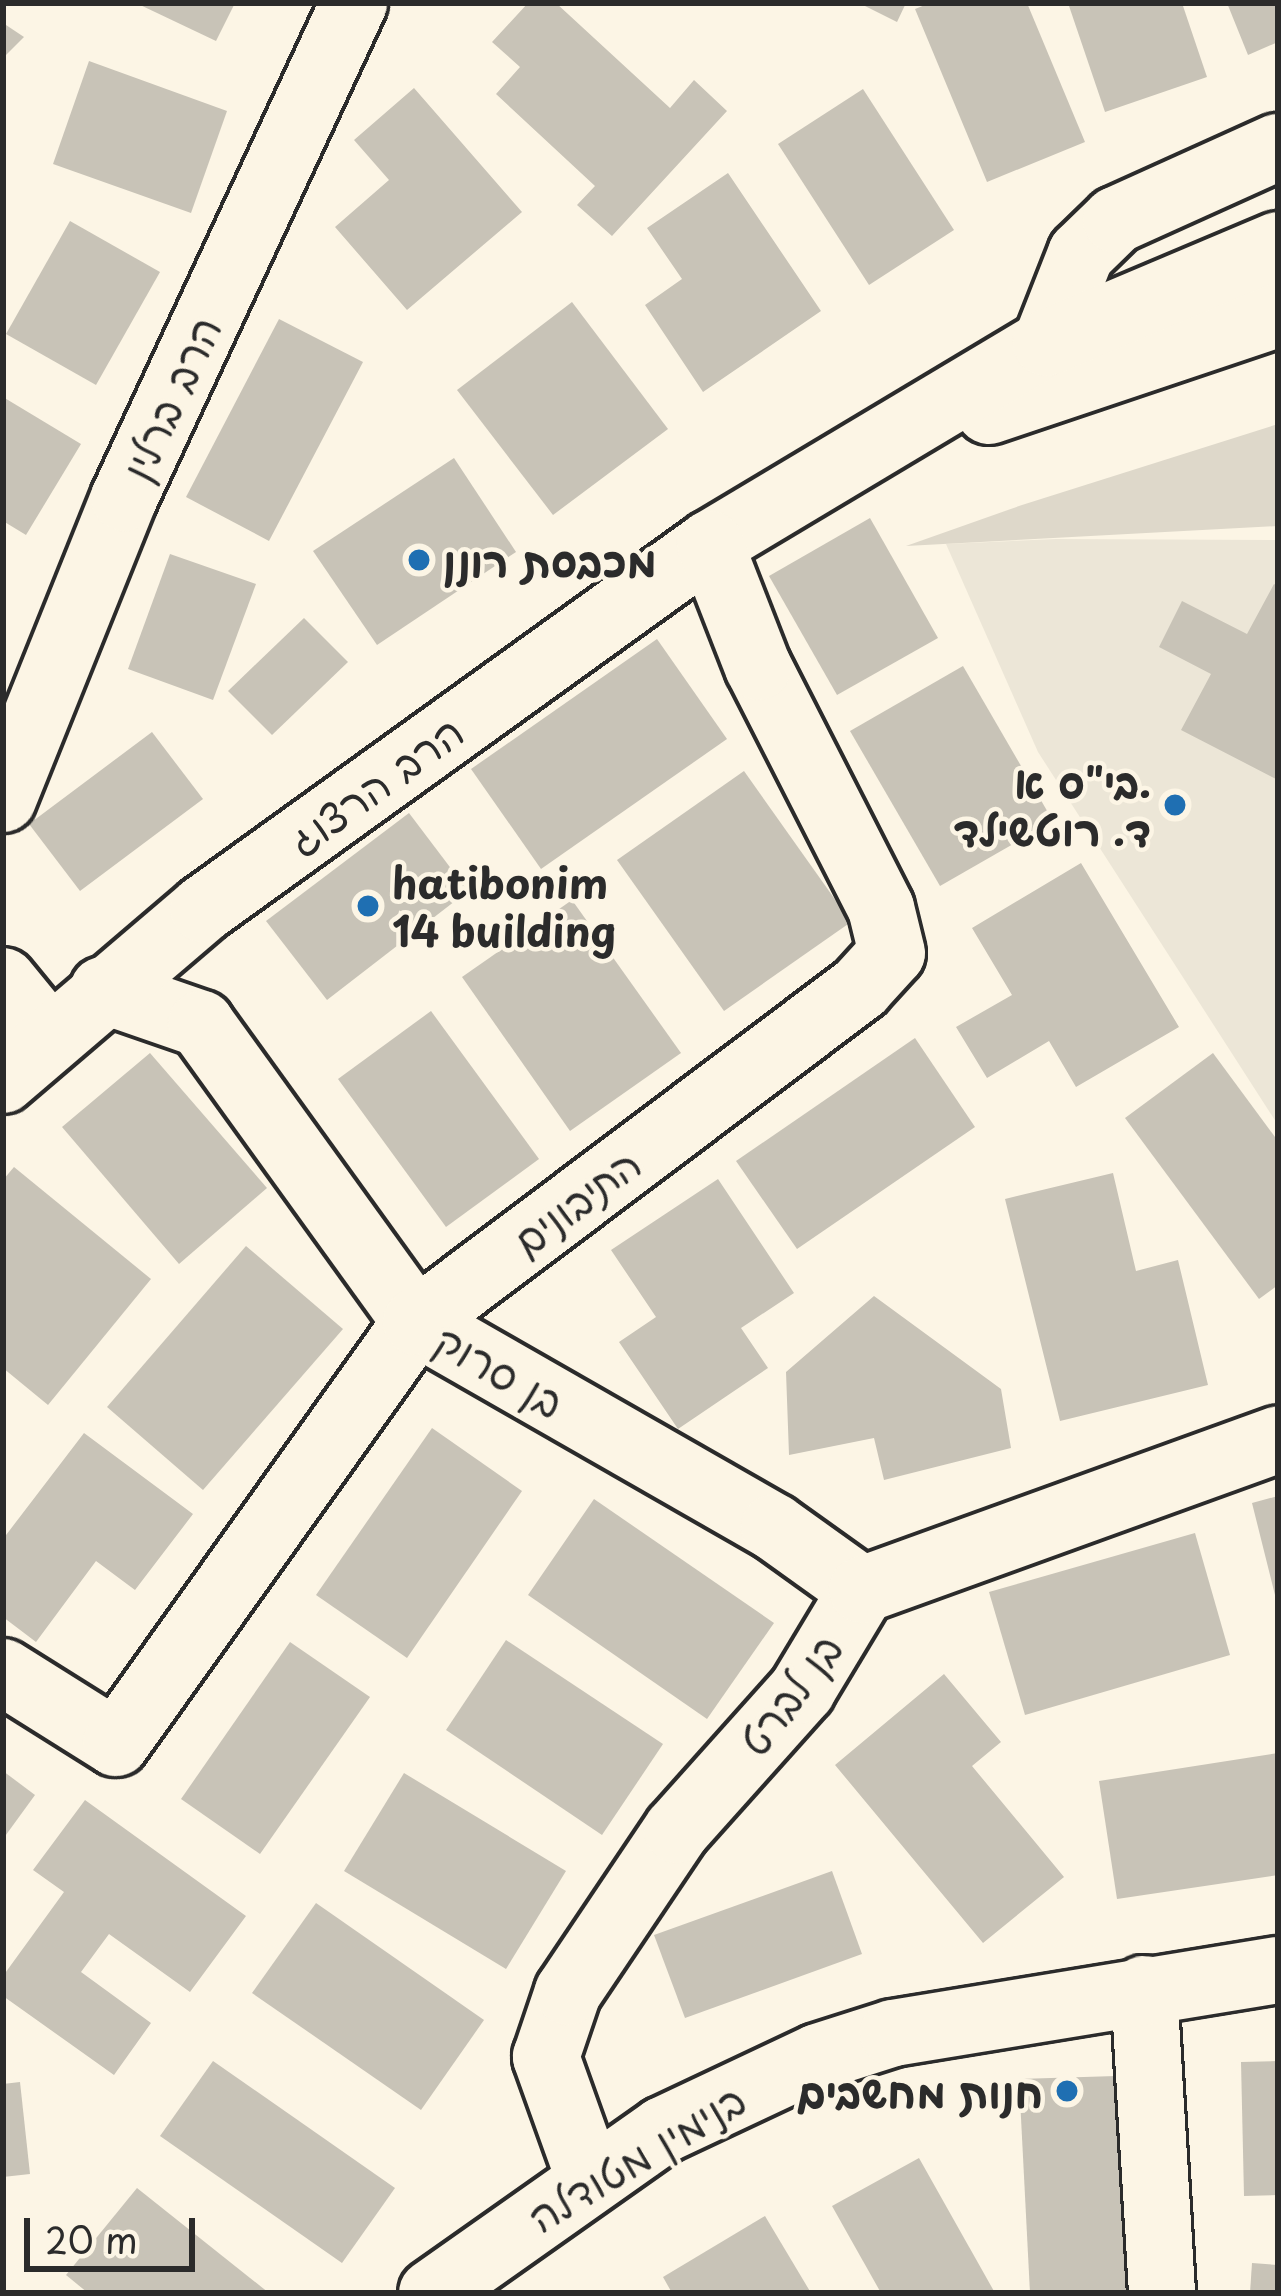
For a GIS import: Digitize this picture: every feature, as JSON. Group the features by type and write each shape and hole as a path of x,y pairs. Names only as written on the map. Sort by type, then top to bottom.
{"street":[{"name":"הרב ברלין","path":"3,800 124,498 354,3"},
{"path":"1046,343 1081,254 1117,220 1278,147"},
{"name":"הרב הרצוג","path":"26,1059 202,909 710,544 1046,343 1278,245"},
{"name":"הרב הרצוג","path":"710,544 905,445 1278,314"},
{"name":"התיבונים","path":"3,1672 116,1744 416,1322 860,988 892,953 881,908 758,668 710,544"},
{"path":"201,1024 190,978 202,909"},
{"path":"3,981 26,1059"},
{"path":"103,990 201,1024"},
{"name":"בן סרוק","path":"201,1024 416,1322 774,1527 862,1590"},
{"name":"בן לברט","path":"590,2180 546,2057 568,1992 677,1830 802,1690 862,1590 1278,1438"},
{"name":"בנימין מטודלה","path":"432,2293 663,2131 818,2056 893,2033 1278,1970"},
{"path":"1144,1989 1162,2293"}],"shaded area":[{"path":"1278,424 1278,526 906,546 1022,505"},
{"name":"בי\"ס א. ד. רוטשילד","path":"1056,539 1278,540 1278,1125 1038,752 946,544"}],"building":[{"path":"136,3 235,3 216,41"},
{"path":"528,3 556,3 670,108 694,80 727,111 612,236 577,205 595,186 496,94 520,67 492,42"},
{"path":"859,3 906,3 897,22"},
{"path":"930,3 1027,3 1085,142 987,182 915,9"},
{"path":"1068,3 1182,3 1207,77 1105,112"},
{"path":"1227,3 1278,3 1278,42 1248,55"},
{"path":"3,23 24,37 3,58"},
{"path":"89,61 227,111 191,213 53,164"},
{"path":"414,88 522,212 407,310 335,227 389,180 354,140"},
{"path":"863,89 954,230 869,285 778,144"},
{"path":"728,173 821,311 703,392 645,305 682,279 647,228"},
{"path":"70,221 160,272 96,385 6,334"},
{"path":"572,302 668,429 553,515 457,390"},
{"path":"279,319 363,362 269,541 186,497"},
{"path":"3,397 81,444 26,535 3,521"},
{"path":"454,458 516,552 377,645 313,551"},
{"path":"870,518 938,638 837,695 769,576"},
{"path":"170,554 256,584 213,700 128,669"},
{"path":"1274,584 1278,586 1278,780 1181,730 1211,674 1159,647 1182,601 1247,634"},
{"path":"304,618 348,662 272,735 228,691"},
{"path":"657,639 727,739 541,869 471,769"},
{"path":"963,666 1053,821 940,886 850,731"},
{"path":"152,732 203,799 80,891 29,824"},
{"path":"744,771 851,922 724,1011 617,860"},
{"name":"hatibonim 14 building","path":"409,813 468,891 327,1000 266,921"},
{"path":"1081,863 1179,1027 1076,1087 1049,1041 987,1078 956,1027 1012,995 972,928"},
{"path":"572,900 681,1053 570,1131 462,977"},
{"path":"431,1011 539,1159 446,1227 338,1079"},
{"path":"915,1038 975,1127 797,1249 736,1161"},
{"path":"150,1053 267,1188 179,1264 62,1127"},
{"path":"1213,1053 1278,1141 1278,1285 1259,1299 1125,1118"},
{"path":"14,1167 151,1279 48,1405 3,1368 3,1180"},
{"path":"1113,1173 1136,1271 1178,1260 1208,1385 1060,1421 1005,1199"},
{"path":"718,1179 794,1293 741,1328 768,1368 678,1429 619,1342 656,1317 611,1250"},
{"path":"246,1246 343,1329 203,1490 107,1407"},
{"path":"874,1296 1001,1389 1011,1448 884,1480 874,1438 789,1455 786,1372"},
{"path":"432,1428 522,1491 407,1658 316,1595"},
{"path":"84,1433 193,1514 135,1590 96,1561 36,1642 3,1617 3,1539"},
{"path":"1278,1496 1278,1598 1276,1599 1252,1503"},
{"path":"594,1499 774,1623 707,1719 528,1595"},
{"path":"1195,1533 1230,1655 1025,1715 989,1592"},
{"path":"506,1640 663,1744 602,1835 446,1730"},
{"path":"290,1642 370,1697 260,1854 181,1799"},
{"path":"944,1674 1001,1742 972,1766 1064,1877 983,1943 835,1765"},
{"path":"1278,1753 1278,1875 1117,1899 1099,1781"},
{"path":"3,1771 35,1795 3,1839"},
{"path":"404,1773 566,1871 506,1969 344,1871"},
{"path":"85,1800 246,1916 190,1992 109,1934 81,1972 151,2023 114,2075 3,1996 3,1976 64,1892 33,1870"},
{"path":"832,1871 862,1954 685,2018 654,1935"},
{"path":"316,1903 484,2020 421,2110 252,1993"},
{"path":"213,2061 395,2188 342,2263 160,2136"},
{"path":"1278,2061 1278,2195 1244,2196 1241,2062"},
{"path":"1116,2076 1132,2293 1030,2293 1019,2079"},
{"path":"20,2082 30,2174 3,2177 3,2084"},
{"path":"919,2158 995,2293 881,2293 832,2206"},
{"path":"137,2188 269,2293 88,2293 66,2275"},
{"path":"765,2216 811,2293 672,2293 663,2277"},
{"path":"1252,2263 1278,2265 1278,2293 1250,2293"}],"place":[{"name":"מכבסת רונן","path":"419,560"},
{"name":"בי\"ס א. ד. רוטשילד","path":"1175,805"},
{"name":"hatibonim 14 building","path":"368,906"},
{"name":"חנות מחשבים","path":"1067,2091"}]}
